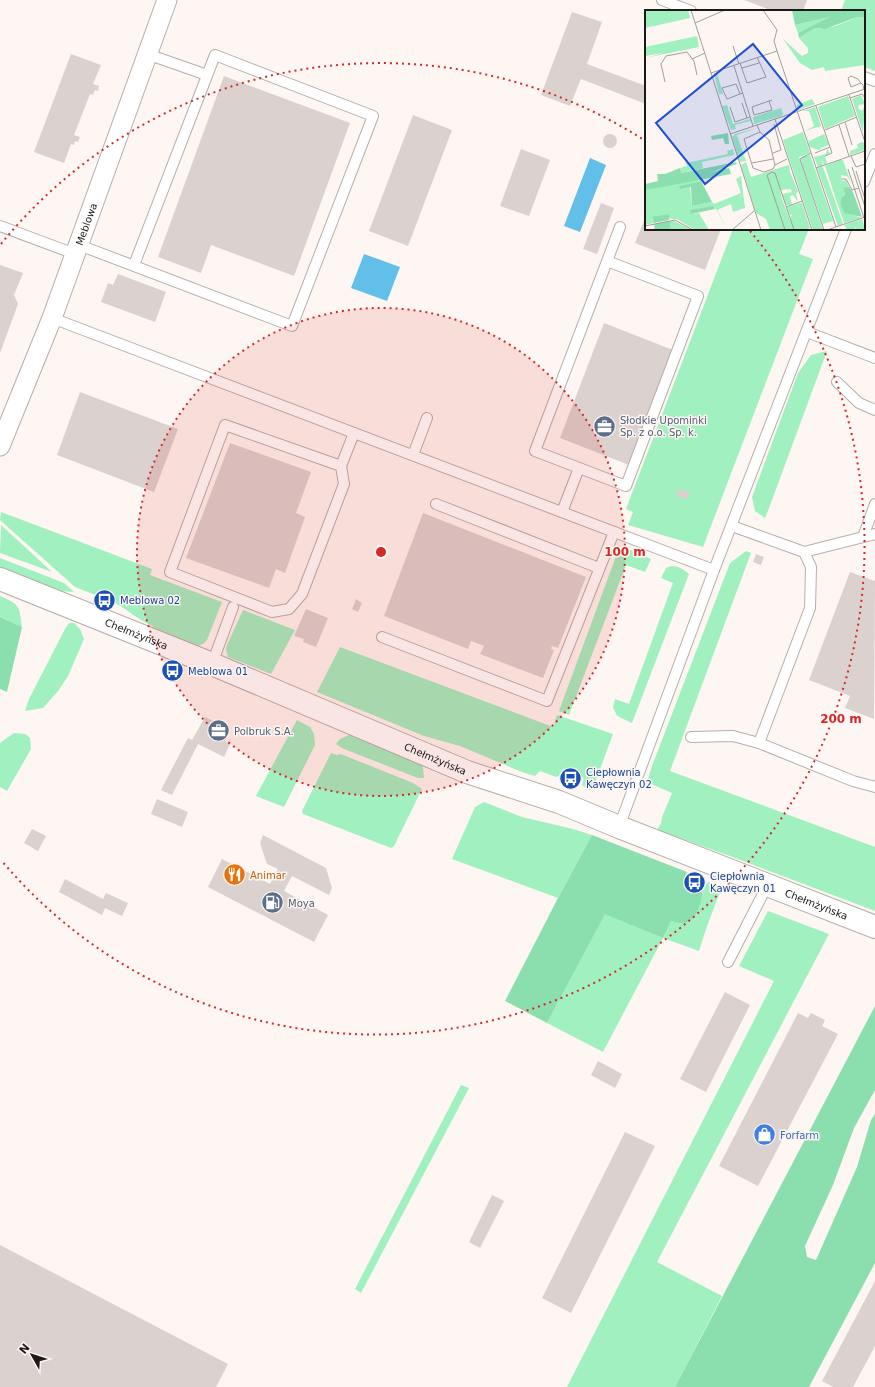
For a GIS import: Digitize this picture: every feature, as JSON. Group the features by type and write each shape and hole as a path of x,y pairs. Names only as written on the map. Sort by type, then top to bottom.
{"street":[{"name":"Meblowa","path":"0,446 52,318 167,0"},
{"name":"Chełmżyńska","path":"0,579 212,664 467,772 559,802 875,927"}],"lane":[{"path":"662,0 688,10"},
{"path":"147,54 207,75"},
{"path":"0,226 134,265 292,326 373,116 215,55 134,265"},
{"path":"865,77 875,81"},
{"path":"865,179 875,154"},
{"path":"607,261 698,296 626,486 535,451 607,261 620,227"},
{"path":"619,827 714,570 846,230"},
{"path":"52,318 714,570"},
{"path":"807,332 875,358"},
{"path":"837,382 859,402 875,410"},
{"path":"412,455 427,418"},
{"path":"341,466 225,425 170,572 272,612 289,608 302,594 344,484 341,466 354,433"},
{"path":"562,512 579,468"},
{"path":"436,504 600,568"},
{"path":"863,537 875,504"},
{"path":"732,526 804,552 875,534"},
{"path":"382,637 547,701 614,532"},
{"path":"759,743 810,608 811,567 804,552"},
{"path":"212,664 233,607"},
{"path":"691,737 733,736 759,743 853,781 875,787"},
{"path":"728,962 768,884"}],"green space":[{"path":"845,0 875,0 875,71 865,67 865,10 841,10"},
{"path":"733,230 809,230 799,254 813,259 703,547 628,525 633,512 626,509"},
{"path":"827,351 765,518 755,511 752,497 798,373 811,355"},
{"path":"1,512 152,569 150,575 222,602 207,640 203,644 195,647 151,631 153,626 142,621 113,602 114,600 100,594 98,596 75,587 0,520"},
{"path":"1,525 52,572 0,553"},
{"path":"619,548 629,549 651,559 645,572 626,565 569,715 559,711"},
{"path":"746,551 751,553 670,771 875,847 875,911 657,830 672,793 647,782 652,766 730,563"},
{"path":"0,558 64,583 74,592 50,590 0,570"},
{"path":"672,566 681,568 689,574 632,723 617,716 613,707 615,699 629,704 673,583 661,578 666,568"},
{"path":"0,596 15,604 19,610 22,627 0,617"},
{"path":"243,610 295,630 271,674 228,657 226,649 227,645"},
{"path":"0,617 22,627 7,692 0,689"},
{"path":"69,623 74,623 80,629 84,639 68,676 58,691 43,708 25,711 29,699"},
{"path":"340,647 553,727 557,715 613,734 593,788 589,790 582,785 584,778 562,770 559,776 556,777 540,771 535,776 522,772 460,746 424,736 317,692"},
{"path":"297,720 310,727 314,734 315,745 284,807 256,796"},
{"path":"14,733 25,734 30,738 31,749 7,791 0,787 0,743"},
{"path":"349,735 422,764 424,778 418,778 344,749 336,744 340,739"},
{"path":"331,753 337,755 341,754 413,783 422,789 394,846 391,848 303,814 302,811"},
{"path":"484,802 522,817 592,835 558,898 452,859 475,807"},
{"path":"592,835 687,872 683,881 703,889 700,906 695,916 691,920 680,923 671,921 663,938 605,914 547,1023 505,1001"},
{"path":"708,882 722,887 699,951 663,938 671,921 689,921 694,917"},
{"path":"768,911 829,934 657,1262 722,1296 675,1387 567,1387 774,981 739,966"},
{"path":"605,913 663,938 603,1052 547,1023"},
{"path":"875,1006 875,1090 854,1128 833,1185 805,1246 807,1257 816,1260 857,1167 871,1120 875,1114 875,1263 809,1387 675,1387"},
{"path":"461,1085 469,1088 361,1293 355,1289"}],"water":[{"path":"590,158 606,165 580,232 564,226"},
{"path":"364,254 400,267 387,301 351,288"}],"building":[{"path":"744,0 807,0 803,10 770,10"},
{"path":"572,12 602,22 587,64 645,86 645,104 581,79 570,106 541,95"},
{"path":"71,54 101,65 93,84 99,86 98,91 95,90 93,95 90,94 74,135 80,137 78,142 75,141 74,145 71,144 64,163 34,152"},
{"path":"224,76 350,123 294,276 211,245 201,273 158,257"},
{"path":"413,115 452,130 408,246 369,231"},
{"path":"610,134 615,136 617,141 615,146 610,148 605,146 603,141 605,136"},
{"path":"521,149 550,160 529,216 500,206"},
{"path":"601,203 614,208 597,254 583,249"},
{"path":"645,218 645,230 721,230 705,270 635,243"},
{"path":"0,265 23,273 14,295 18,304 0,353"},
{"path":"118,274 166,292 155,322 101,302 108,283 113,285"},
{"path":"604,323 673,350 629,465 560,438"},
{"path":"80,392 178,429 154,492 57,455"},
{"path":"230,443 311,472 296,513 305,517 285,573 276,569 269,588 186,558"},
{"path":"679,489 690,492 687,499 676,496"},
{"path":"423,513 586,577 558,648 552,646 551,649 554,650 543,678 480,654 484,646 471,641 468,649 384,616"},
{"path":"756,554 764,557 761,565 753,562"},
{"path":"850,572 875,581 874,719 845,708 850,696 809,680"},
{"path":"356,599 362,603 358,612 352,609"},
{"path":"306,609 328,618 316,647 303,642 304,639 294,636"},
{"path":"205,717 228,728 222,739 230,744 224,757 198,744 172,795 161,790 188,738 192,740"},
{"path":"157,799 188,812 182,827 151,814"},
{"path":"32,829 46,836 38,851 24,843"},
{"name":"Moya","path":"263,835 326,868 332,888 329,895 292,876 284,891 328,915 314,942 208,887 222,859 270,884 278,869 267,864 260,843"},
{"path":"65,879 103,899 106,893 128,903 122,916 105,908 102,915 59,892"},
{"path":"725,992 750,1005 706,1092 680,1079"},
{"path":"798,1013 808,1018 811,1013 825,1020 822,1026 838,1034 758,1186 719,1166"},
{"path":"598,1061 622,1074 615,1088 591,1075"},
{"path":"625,1132 655,1146 571,1313 542,1298"},
{"path":"492,1195 504,1201 480,1248 469,1242"},
{"path":"0,1245 228,1364 216,1387 0,1387"},
{"path":"875,1281 875,1346 853,1387 833,1387 822,1381"}],"place":[{"name":"Słodkie Upominki Sp. z o.o. Sp. k.","path":"605,426"},
{"name":"Meblowa 02","path":"105,600"},
{"name":"Meblowa 01","path":"173,671"},
{"name":"Polbruk S.A.","path":"218,731"},
{"name":"Ciepłownia Kawęczyn 02","path":"571,778"},
{"name":"Animar","path":"235,875"},
{"name":"Ciepłownia Kawęczyn 01","path":"695,882"},
{"name":"Moya","path":"273,903"},
{"name":"Forfarm","path":"765,1135"}]}
